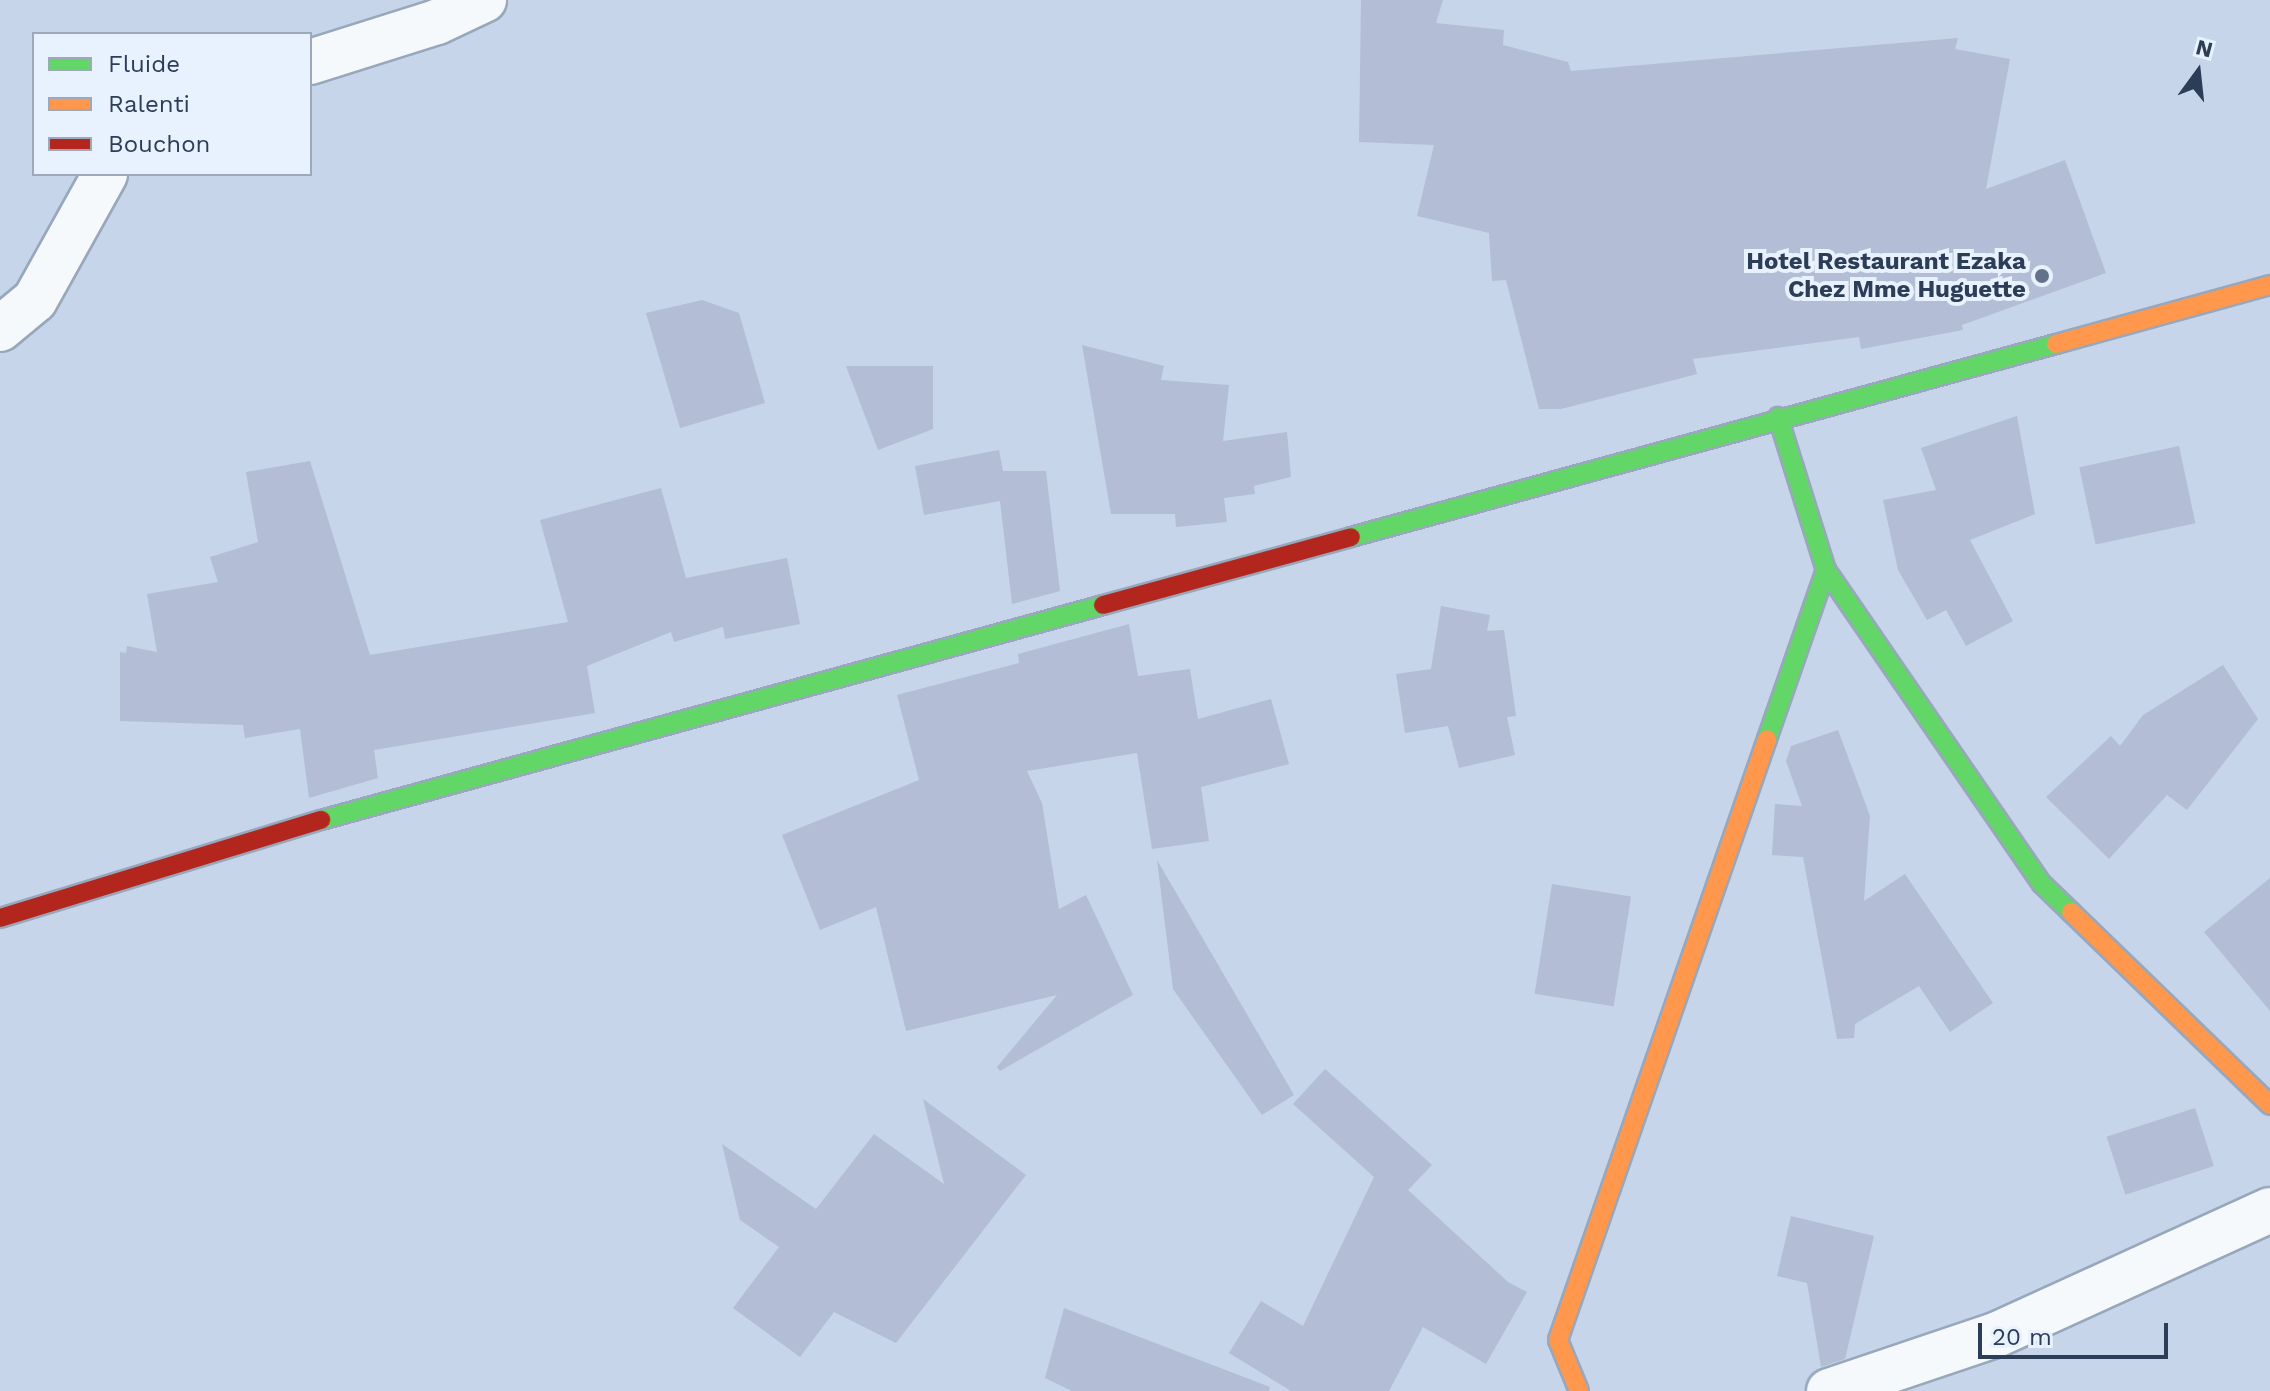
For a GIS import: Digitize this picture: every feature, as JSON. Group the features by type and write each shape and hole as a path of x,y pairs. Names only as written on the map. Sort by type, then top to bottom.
{"street":[{"path":"312,61 437,22 484,0"},
{"path":"0,329 35,300 104,176"},
{"path":"0,918 362,808 1778,417 2270,285"},
{"path":"1778,417 1826,570 2042,884 2270,1105"},
{"path":"1579,1391 1558,1340 1826,570"},
{"path":"1829,1391 1998,1334 2270,1210"}],"building":[{"path":"1361,0 1443,0 1436,23 1504,30 1503,45 1568,62 1571,71 1958,38 1955,49 2010,59 1986,189 2065,160 2106,273 1962,325 1963,330 1861,349 1859,337 1693,359 1697,374 1561,409 1539,409 1506,280 1492,281 1489,233 1417,216 1434,145 1359,142"},
{"path":"702,300 739,313 765,403 680,428 646,313"},
{"path":"1082,345 1164,366 1161,380 1229,385 1223,441 1287,432 1291,477 1254,486 1255,494 1224,498 1227,522 1176,527 1175,514 1111,514"},
{"path":"846,366 933,366 933,429 878,450"},
{"path":"2017,416 2035,514 1970,540 2013,621 1966,646 1946,610 1927,620 1898,570 1883,500 1936,490 1921,448"},
{"path":"2179,446 2195,523 2096,544 2079,467"},
{"path":"999,450 1003,471 1046,471 1060,591 1012,604 1000,501 924,515 915,466"},
{"path":"310,461 370,655 568,622 540,520 661,488 686,578 787,558 800,624 725,639 723,627 674,642 671,632 587,666 595,713 374,750 378,778 309,798 300,729 245,738 243,725 120,721 120,652 126,653 127,646 157,652 147,594 218,582 210,557 258,542 246,472"},
{"path":"1441,606 1490,615 1487,631 1504,630 1516,716 1507,717 1515,755 1459,768 1448,726 1405,733 1396,674 1431,669"},
{"path":"1129,624 1138,676 1190,669 1198,719 1271,699 1289,764 1201,787 1209,841 1152,849 1137,753 1027,771 1042,803 1059,909 1086,895 1133,995 1000,1071 997,1067 1057,995 906,1031 876,907 820,930 782,835 919,780 897,695 1019,663 1018,654"},
{"path":"2223,665 2258,719 2187,810 2167,795 2109,859 2046,797 2111,736 2120,746 2143,715"},
{"path":"1838,730 1870,816 1864,901 1905,874 1993,1003 1950,1032 1919,986 1855,1024 1854,1038 1837,1039 1803,857 1772,855 1775,804 1802,806 1786,761 1791,746"},
{"path":"1157,860 1294,1095 1262,1115 1173,989"},
{"path":"2270,878 2270,1011 2204,932"},
{"path":"1552,884 1631,897 1614,1006 1535,994"},
{"path":"1325,1069 1432,1165 1408,1190 1508,1282 1527,1292 1486,1364 1423,1327 1389,1391 1291,1391 1229,1353 1261,1301 1303,1326 1374,1177 1293,1104"},
{"path":"923,1099 1026,1175 896,1343 834,1312 800,1357 733,1308 779,1247 740,1220 722,1144 816,1209 874,1134 944,1184"},
{"path":"2195,1108 2214,1166 2125,1195 2107,1137"},
{"path":"1791,1216 1874,1236 1845,1359 1821,1367 1807,1283 1777,1276"},
{"path":"1064,1308 1270,1387 1269,1391 1072,1391 1045,1378"}],"traffic: fast":[{"path":"1351,537 2056,344"},
{"path":"1778,417 1826,570 2042,884 2071,912"},
{"path":"1767,739 1826,570"},
{"path":"321,820 1103,605"}],"traffic: slow":[{"path":"2056,344 2270,285"},
{"path":"1579,1391 1558,1340 1767,739"},
{"path":"2071,912 2270,1105"}],"traffic: jam":[{"path":"1103,605 1351,537"},
{"path":"0,918 321,820"}],"place":[{"name":"Hotel Restaurant Ezaka Chez Mme Huguette","path":"2042,276"}]}
